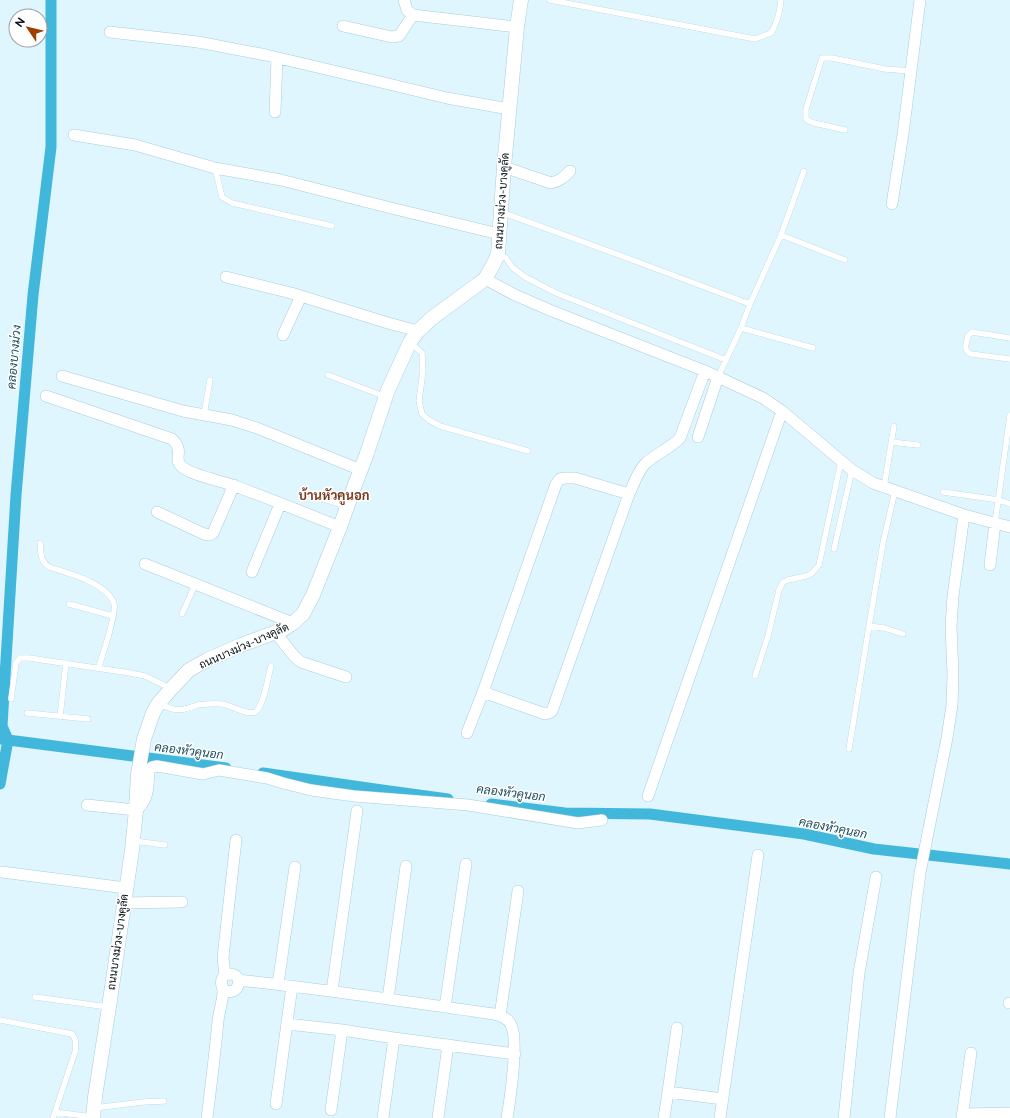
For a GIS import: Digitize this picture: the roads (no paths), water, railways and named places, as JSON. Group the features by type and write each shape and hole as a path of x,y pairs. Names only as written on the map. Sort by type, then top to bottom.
{"street":[{"path":"404,0 407,10 413,15 517,27"},
{"name":"ถนนบางม่วง-บางคูลัด","path":"93,1114 126,888 136,810 138,774 144,739 153,713 158,704 190,670 207,660 241,645 284,629 303,614 313,595 340,527 386,397 400,363 414,337 432,318 485,279 493,265 498,254 500,212 520,0"},
{"path":"892,204 920,0"},
{"path":"343,26 392,36 399,36 413,15"},
{"path":"110,32 198,42 277,58 447,98 509,109"},
{"path":"275,112 277,58"},
{"path":"74,135 135,145 215,168 281,180 499,234"},
{"path":"504,167 551,183 558,182 570,171"},
{"path":"226,277 301,296 388,323 414,337"},
{"path":"485,279 515,295 552,311 704,371 763,398 782,411 852,470 873,483 964,515 1010,527"},
{"path":"283,335 301,296"},
{"path":"483,692 545,714 552,711 639,472 649,460 674,444 680,438 704,371"},
{"path":"62,376 183,411 232,420 257,428 361,470"},
{"path":"698,437 718,377"},
{"path":"46,396 172,439 177,443 179,449 178,460 180,465 188,471 234,485 340,527"},
{"path":"648,796 782,411"},
{"path":"467,733 483,692 556,484 560,479 569,477 630,494"},
{"path":"157,512 209,535 213,533 234,485"},
{"path":"252,572 280,504"},
{"path":"890,1118 920,873 947,738 952,705 954,674 951,626 953,596 964,515"},
{"path":"990,565 995,523"},
{"path":"144,564 293,623"},
{"path":"275,632 294,656 302,662 346,677"},
{"path":"87,805 136,810 145,801 150,771 152,767 157,766 203,774 219,770 267,778 311,790 354,796 468,805 578,823 602,820"},
{"path":"332,991 357,812"},
{"path":"207,1118 223,989 221,982 225,975 223,958 236,840"},
{"path":"720,1118 758,855"},
{"path":"445,1007 466,864"},
{"path":"388,999 406,866"},
{"path":"278,984 296,867"},
{"path":"2,872 126,888"},
{"path":"844,1118 859,974 876,877"},
{"path":"500,1016 518,891"},
{"path":"124,903 182,902"},
{"path":"223,989 230,992 234,991 239,984 238,980 233,974 225,975"},
{"path":"238,980 332,991 445,1007 500,1016 508,1020 514,1032 515,1054 507,1118"},
{"path":"276,1104 292,986"},
{"path":"287,1024 342,1030 515,1054"},
{"path":"664,1118 677,1028"},
{"path":"331,1110 342,1030"},
{"path":"383,1118 394,1038"},
{"path":"438,1118 448,1045"},
{"path":"971,1053 963,1116 1010,1113"},
{"path":"668,1092 723,1099"}],"lane":[{"path":"550,0 755,39 770,33 776,23 781,0"},
{"path":"845,130 814,123 806,119 806,109 822,58 832,58 885,69 910,71"},
{"path":"215,168 222,197 232,203 332,226"},
{"path":"718,377 781,235 804,171"},
{"path":"500,212 750,304"},
{"path":"781,235 845,260"},
{"path":"498,254 506,258 513,268 525,277 556,293 726,360"},
{"path":"741,328 813,348"},
{"path":"1010,338 972,332 968,336 965,347 968,353 971,354 1010,359"},
{"path":"414,337 422,353 423,371 419,402 422,414 440,426 528,451"},
{"path":"328,375 386,397"},
{"path":"204,415 210,380"},
{"path":"995,523 1010,415"},
{"path":"884,487 894,426"},
{"path":"891,442 918,446"},
{"path":"755,676 768,636 779,590 783,582 792,578 811,574 819,565 842,461"},
{"path":"834,549 852,470"},
{"path":"849,749 868,626 883,543 896,491"},
{"path":"943,492 999,500 1010,504"},
{"path":"318,497 347,507"},
{"path":"40,543 42,560 44,564 91,582 103,590 109,596 114,605 113,616 98,667"},
{"path":"182,614 195,585"},
{"path":"69,604 113,616"},
{"path":"868,626 884,628 903,634"},
{"path":"11,699 16,663 20,658 130,672 145,676 171,689"},
{"path":"60,717 66,663"},
{"path":"158,704 173,709 184,710 197,705 223,704 249,713 255,712 259,708 263,699 271,666"},
{"path":"27,713 88,719"},
{"path":"132,841 166,845"},
{"path":"35,997 109,1007"},
{"path":"0,1020 72,1034 75,1038 75,1052 54,1115 93,1114 143,1102 164,1101"}],"waterway":[{"name":"คลองบางม่วง","path":"8,740 2,726 16,495 33,295 51,147 51,0"},
{"name":"คลองหัวคูนอก","path":"0,739 226,768"},
{"path":"0,784 8,740"},
{"name":"คลองหัวคูนอก","path":"263,773 448,799"},
{"name":"คลองหัวคูนอก","path":"491,804 565,813 650,814 804,834 874,849 1010,864"}],"district":[{"name":"บ้านหัวคูนอก","path":"334,495"}]}
